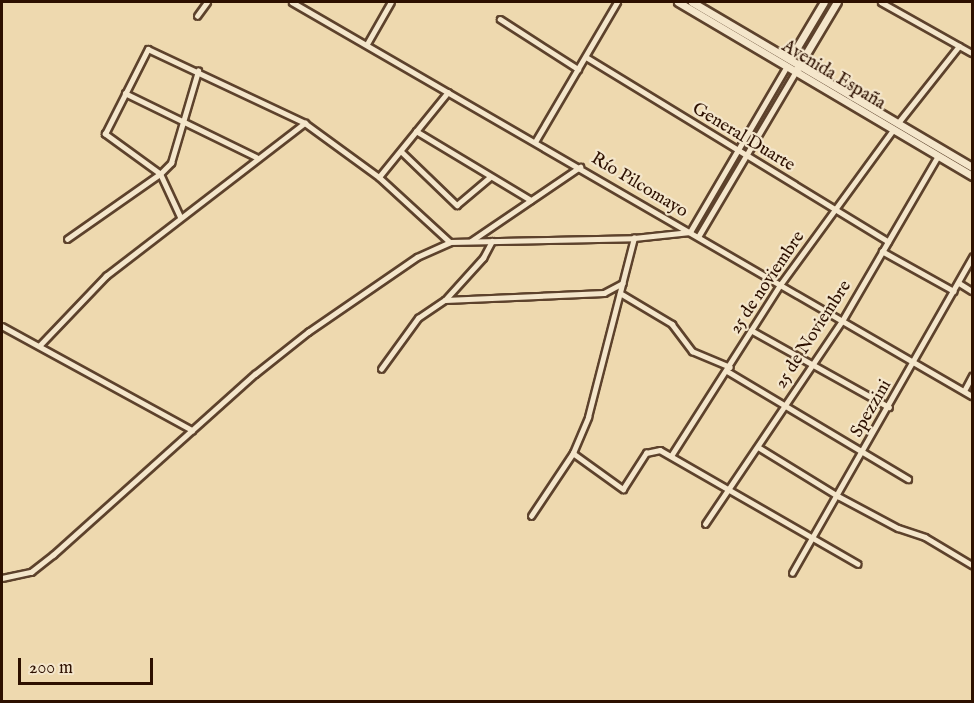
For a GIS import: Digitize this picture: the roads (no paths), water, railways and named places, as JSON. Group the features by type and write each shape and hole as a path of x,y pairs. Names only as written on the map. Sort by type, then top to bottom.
{"street":[{"path":"197,16 207,2"},
{"name":"Río Pilcomayo","path":"292,2 580,166 972,396"},
{"path":"367,44 391,2"},
{"path":"535,142 617,2"},
{"name":"Avenida España","path":"678,2 972,168"},
{"name":"Avenida España","path":"692,2 789,63"},
{"path":"2,578 31,572 53,555 192,430 308,332 417,257 450,242 634,238 690,232 824,2"},
{"path":"698,237 837,2"},
{"path":"881,2 972,53"},
{"path":"500,19 578,69"},
{"name":"25 de noviembre","path":"671,456 729,369 780,285 896,126 959,46"},
{"path":"180,217 160,174 105,134 148,49 304,123 380,177 450,242"},
{"name":"General Duarte","path":"586,57 888,241"},
{"path":"67,239 160,174 171,163 198,71"},
{"path":"380,177 448,92"},
{"path":"125,93 256,157"},
{"path":"39,346 106,276 256,157 304,123"},
{"name":"Avenida España","path":"896,126 938,156 972,176"},
{"path":"416,131 489,178 531,200"},
{"path":"401,151 457,205 489,178"},
{"name":"25 de Noviembre","path":"705,524 842,321 938,156"},
{"path":"470,241 580,166"},
{"path":"531,516 573,453 588,417 634,238"},
{"path":"381,369 418,318 445,300 483,258 492,240"},
{"path":"882,251 954,291"},
{"name":"Spezzini","path":"792,573 914,363 972,257"},
{"path":"445,300 604,293 623,283"},
{"path":"958,283 972,291"},
{"path":"621,293 672,324 692,351 729,369 783,408 908,479"},
{"path":"2,326 192,430"},
{"path":"751,330 889,406"},
{"path":"964,391 972,376"},
{"path":"758,447 838,496 898,528 925,537 972,565"},
{"path":"573,453 623,489 648,451 671,456 727,492 858,564"}]}
